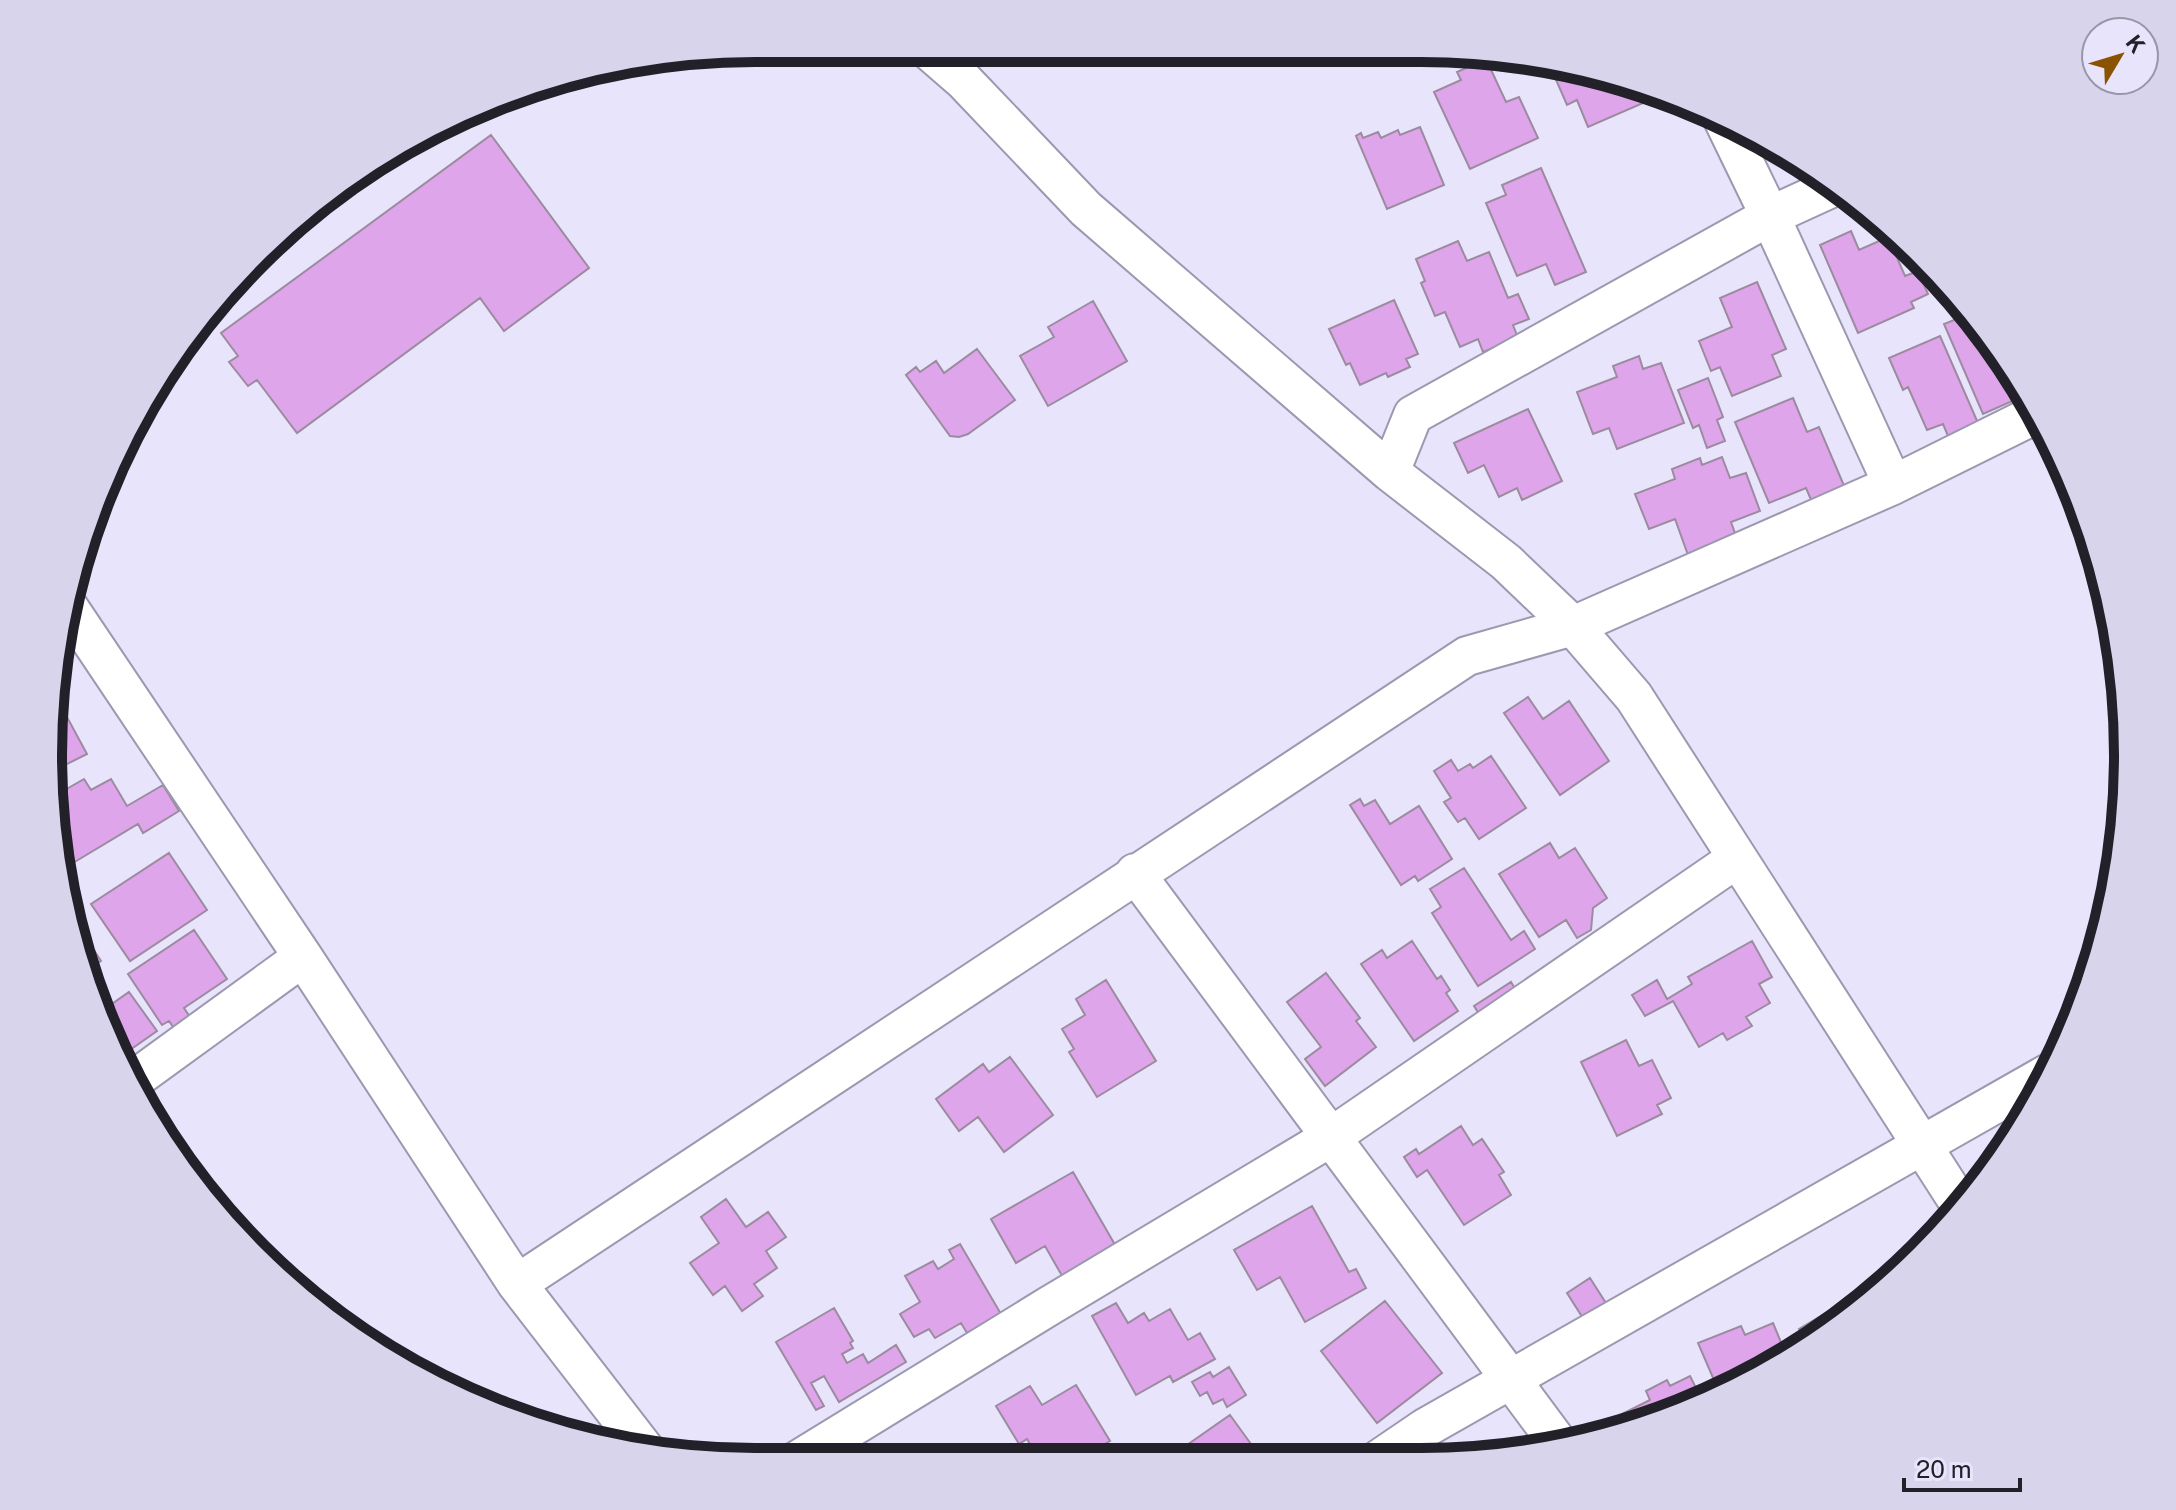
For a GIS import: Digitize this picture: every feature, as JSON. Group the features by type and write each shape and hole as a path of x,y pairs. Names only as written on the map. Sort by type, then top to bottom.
{"street":[{"path":"942,62 1086,209 1390,472 1506,562 1573,626 1634,697 1955,1196"},
{"path":"1730,134 1893,485"},
{"path":"1390,472 1413,415 1770,216 1824,191"},
{"path":"517,1284 1467,656 1573,626 1893,485 2026,419"},
{"path":"76,618 517,1284 636,1437"},
{"path":"818,1448 1331,1137 1736,859"},
{"path":"1135,873 1552,1436"},
{"path":"140,1075 303,957"},
{"path":"1396,1448 1425,1428 2031,1083"}],"building":[{"path":"1475,64 1489,66 1506,102 1519,97 1538,138 1470,169 1434,92 1461,80 1457,72"},
{"path":"1554,75 1648,101 1588,127 1577,100 1567,105"},
{"path":"1420,127 1444,185 1387,209 1356,136 1361,133 1363,138 1378,132 1381,138 1398,130 1400,135"},
{"path":"491,135 589,268 504,331 480,298 297,433 257,380 248,386 229,362 238,356 221,333"},
{"path":"1541,168 1586,272 1555,285 1546,264 1517,276 1486,203 1506,195 1502,185"},
{"path":"1851,231 1859,250 1883,239 1893,248 1905,276 1917,271 1928,294 1911,302 1914,308 1858,333 1820,245"},
{"path":"1458,241 1467,261 1489,252 1508,298 1518,294 1529,319 1513,325 1518,338 1483,352 1478,339 1460,347 1445,312 1435,316 1421,283 1425,281 1416,259"},
{"path":"1757,282 1786,349 1772,355 1781,376 1732,396 1720,367 1711,371 1699,341 1732,327 1720,298"},
{"path":"1394,300 1418,354 1406,359 1410,367 1388,377 1386,373 1360,385 1350,363 1346,365 1329,329"},
{"path":"1093,301 1127,361 1048,406 1020,356 1054,337 1048,327"},
{"path":"1959,318 2015,400 1983,414 1944,324"},
{"path":"1940,336 1978,423 1948,436 1943,424 1927,430 1908,387 1903,390 1889,358"},
{"path":"977,349 1015,400 968,434 950,436 906,375 916,367 920,372 936,361 944,373"},
{"path":"1639,356 1643,369 1661,363 1684,423 1617,449 1609,428 1593,434 1577,392 1617,377 1613,366"},
{"path":"1708,378 1723,417 1717,420 1725,441 1707,448 1699,425 1693,428 1678,390"},
{"path":"1793,398 1807,432 1819,427 1848,495 1815,509 1806,488 1769,503 1735,422"},
{"path":"1528,409 1562,481 1522,500 1517,488 1499,497 1484,465 1468,473 1454,443"},
{"path":"1722,457 1730,478 1746,473 1760,511 1731,522 1736,536 1688,555 1675,519 1649,529 1635,494 1675,479 1672,469 1700,458 1702,465"},
{"path":"1528,697 1543,719 1569,701 1609,761 1560,795 1504,713"},
{"path":"63,712 67,717 87,754 62,766"},
{"path":"1491,756 1526,808 1479,839 1465,818 1458,822 1444,802 1451,798 1434,771 1451,760 1458,771 1470,764 1473,768"},
{"path":"84,779 91,790 111,779 127,806 163,785 179,811 143,833 138,824 71,864 63,791"},
{"path":"1360,799 1364,806 1375,800 1390,824 1419,806 1452,859 1418,881 1415,876 1401,885 1350,805"},
{"path":"1550,843 1559,858 1575,848 1607,898 1593,908 1591,930 1577,938 1566,920 1539,937 1499,874"},
{"path":"169,853 207,910 130,961 91,904"},
{"path":"1464,868 1511,940 1524,931 1535,949 1478,986 1432,913 1441,907 1430,889"},
{"path":"194,930 227,979 184,1008 192,1020 176,1031 169,1021 162,1025 128,974"},
{"path":"88,941 101,961 95,965"},
{"path":"1412,941 1437,979 1441,976 1450,990 1446,993 1458,1011 1414,1041 1361,964 1382,950 1387,958"},
{"path":"1752,941 1772,977 1759,984 1770,1003 1746,1017 1752,1026 1727,1040 1723,1033 1699,1047 1673,1001 1645,1016 1632,995 1657,980 1667,999 1692,984 1688,977"},
{"path":"1326,973 1360,1018 1356,1021 1376,1047 1325,1086 1305,1059 1321,1047 1287,1002"},
{"path":"1106,980 1156,1061 1097,1097 1069,1052 1074,1049 1062,1029 1085,1015 1076,999"},
{"path":"1511,982 1522,1000 1486,1025 1474,1006"},
{"path":"129,992 157,1031 130,1050 141,1065 135,1066 133,1062 110,1006"},
{"path":"1626,1040 1639,1066 1652,1060 1671,1098 1657,1105 1662,1114 1617,1136 1581,1062"},
{"path":"1010,1057 1053,1115 1004,1152 978,1117 959,1131 936,1099 983,1064 989,1072"},
{"path":"1461,1126 1473,1145 1482,1139 1504,1172 1499,1175 1511,1195 1464,1225 1427,1170 1417,1177 1404,1157 1416,1149 1419,1154"},
{"path":"1073,1172 1118,1250 1065,1281 1045,1246 1016,1263 991,1219"},
{"path":"726,1199 746,1227 768,1212 786,1237 766,1251 777,1268 754,1284 763,1296 742,1311 725,1286 713,1295 690,1263 719,1243 701,1217"},
{"path":"1312,1206 1349,1272 1356,1269 1366,1288 1305,1322 1280,1277 1257,1290 1234,1250"},
{"path":"960,1244 1001,1314 967,1333 961,1323 935,1338 929,1329 914,1337 900,1314 920,1302 905,1276 933,1261 938,1269 954,1259 949,1250"},
{"path":"1590,1278 1611,1311 1588,1326 1567,1293"},
{"path":"1385,1301 1442,1373 1377,1423 1321,1351"},
{"path":"1116,1303 1128,1323 1144,1313 1149,1321 1170,1309 1188,1340 1200,1333 1215,1359 1173,1382 1170,1376 1136,1395 1092,1316"},
{"path":"834,1308 853,1341 850,1343 853,1348 842,1354 847,1363 863,1354 868,1363 896,1345 906,1362 839,1402 824,1376 811,1383 824,1406 816,1410 776,1342"},
{"path":"1826,1313 1827,1316 1802,1334 1799,1329"},
{"path":"1773,1323 1782,1346 1715,1383 1698,1343 1741,1326 1745,1335"},
{"path":"1229,1367 1246,1395 1227,1407 1223,1399 1213,1404 1207,1392 1200,1396 1192,1382 1210,1372 1213,1377"},
{"path":"1690,1376 1697,1390 1619,1418 1618,1416 1650,1400 1646,1391 1667,1380 1670,1386"},
{"path":"1076,1385 1110,1441 1098,1448 1032,1448 1027,1439 1019,1444 996,1406 1030,1386 1042,1405"},
{"path":"1230,1415 1254,1448 1183,1448"}]}
